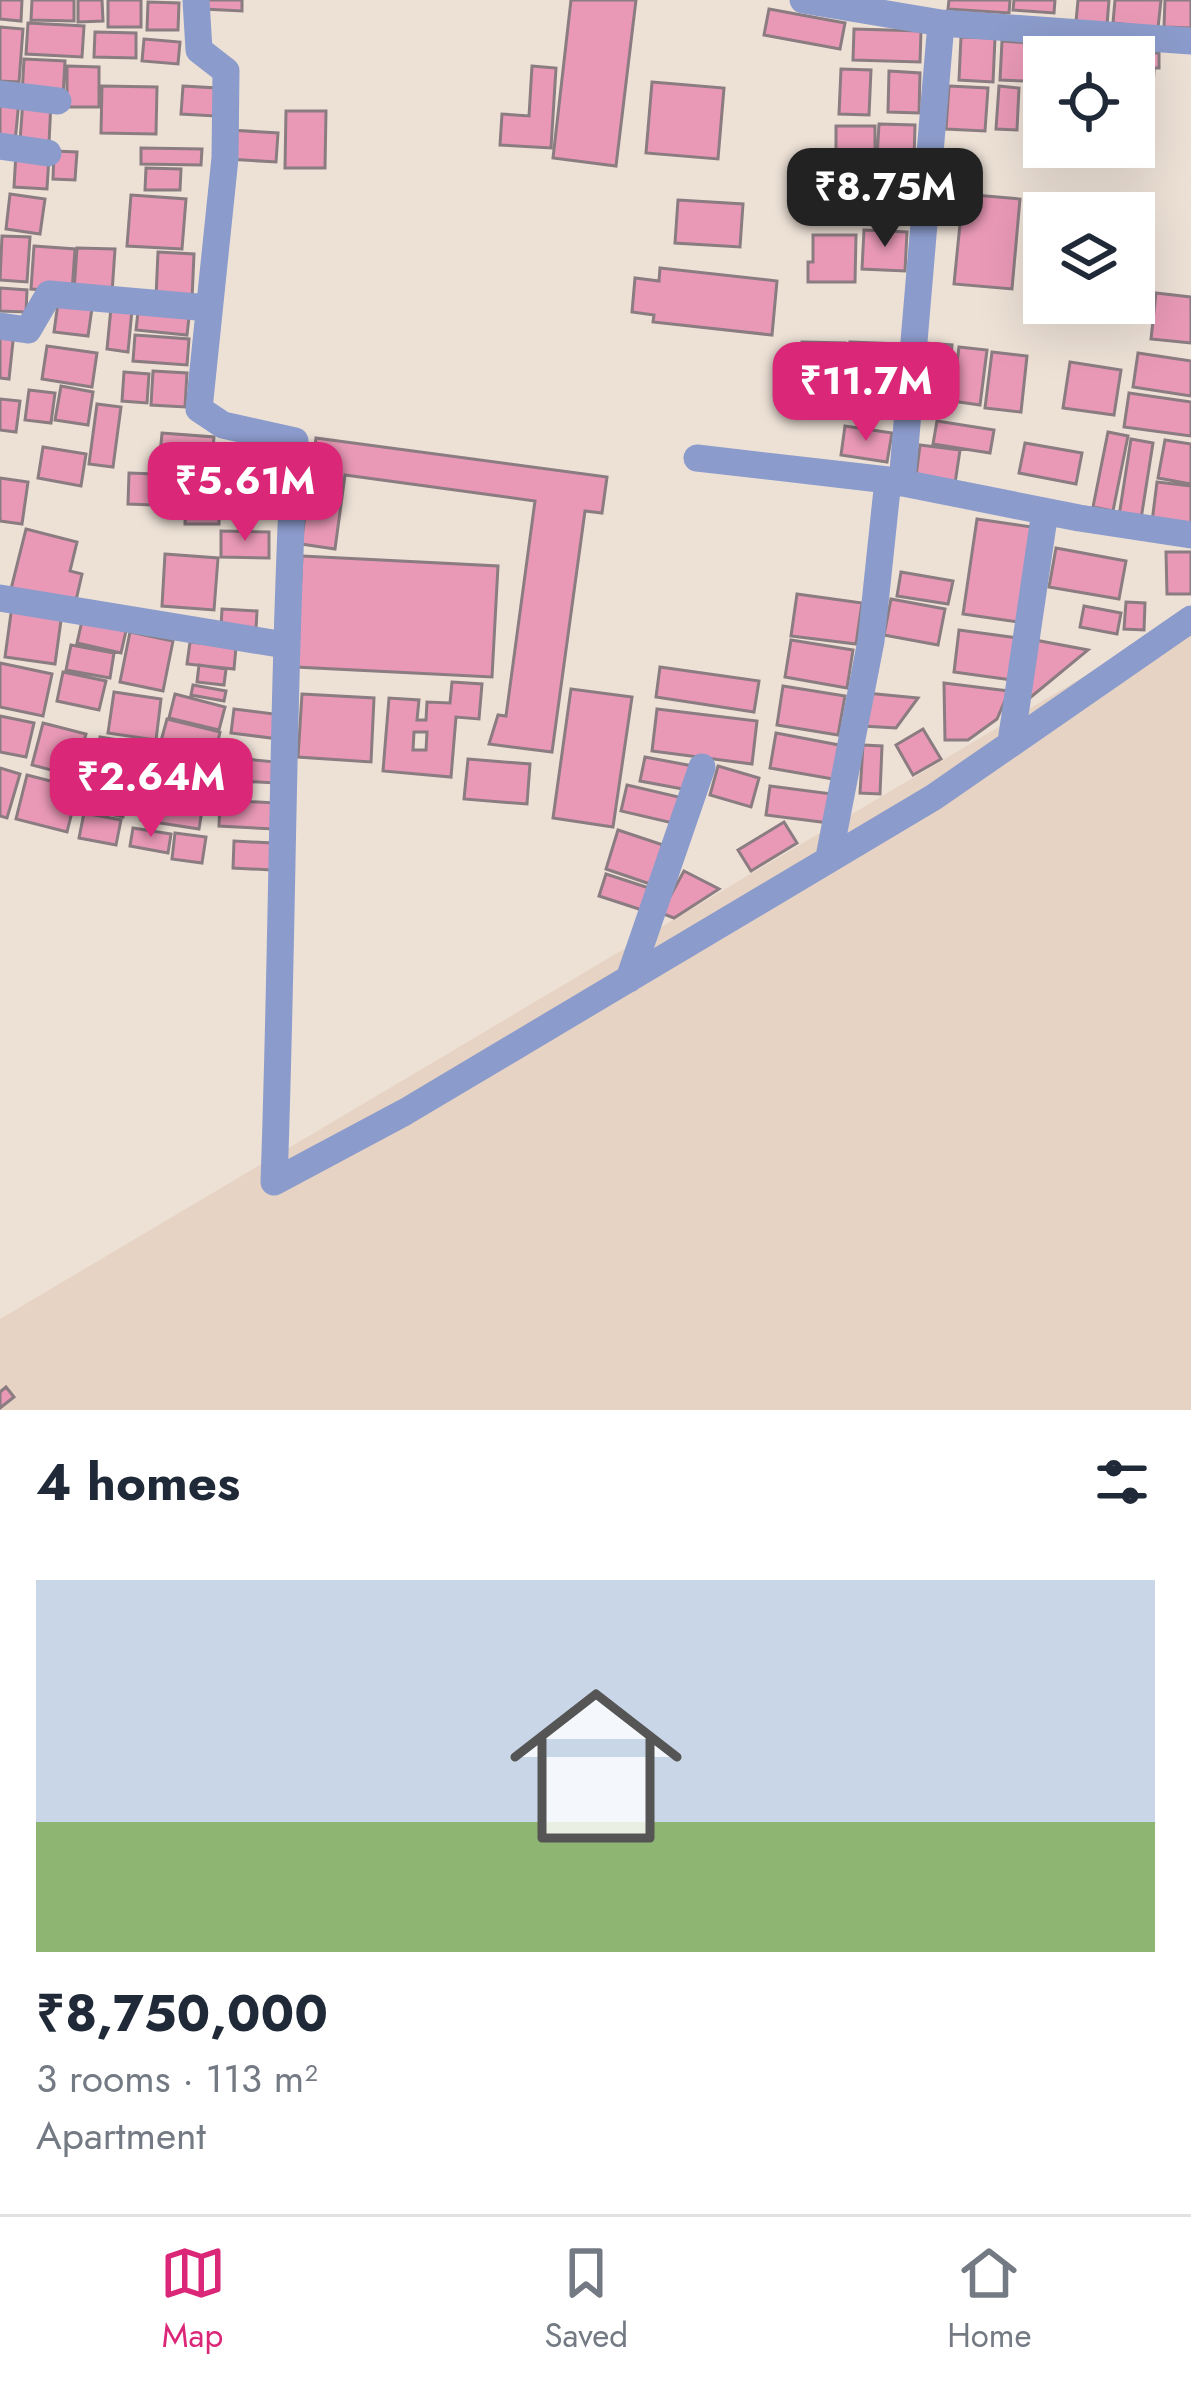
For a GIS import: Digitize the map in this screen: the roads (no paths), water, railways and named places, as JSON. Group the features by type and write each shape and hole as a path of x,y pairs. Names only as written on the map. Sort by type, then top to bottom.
{"street":[{"path":"196,0 199,50 226,71 225,158 199,409 224,425 295,441 285,645 284,922 274,1182 405,1112 934,797 1191,619"},
{"path":"802,0 941,23 1191,41"},
{"path":"829,857 871,641 895,482 941,23"},
{"path":"0,94 58,101"},
{"path":"0,146 48,153"},
{"path":"0,326 28,330 49,294 209,308"},
{"path":"697,458 895,482 1191,535"},
{"path":"1011,742 1046,512"},
{"path":"0,598 285,645"},
{"path":"629,979 702,767"}]}
